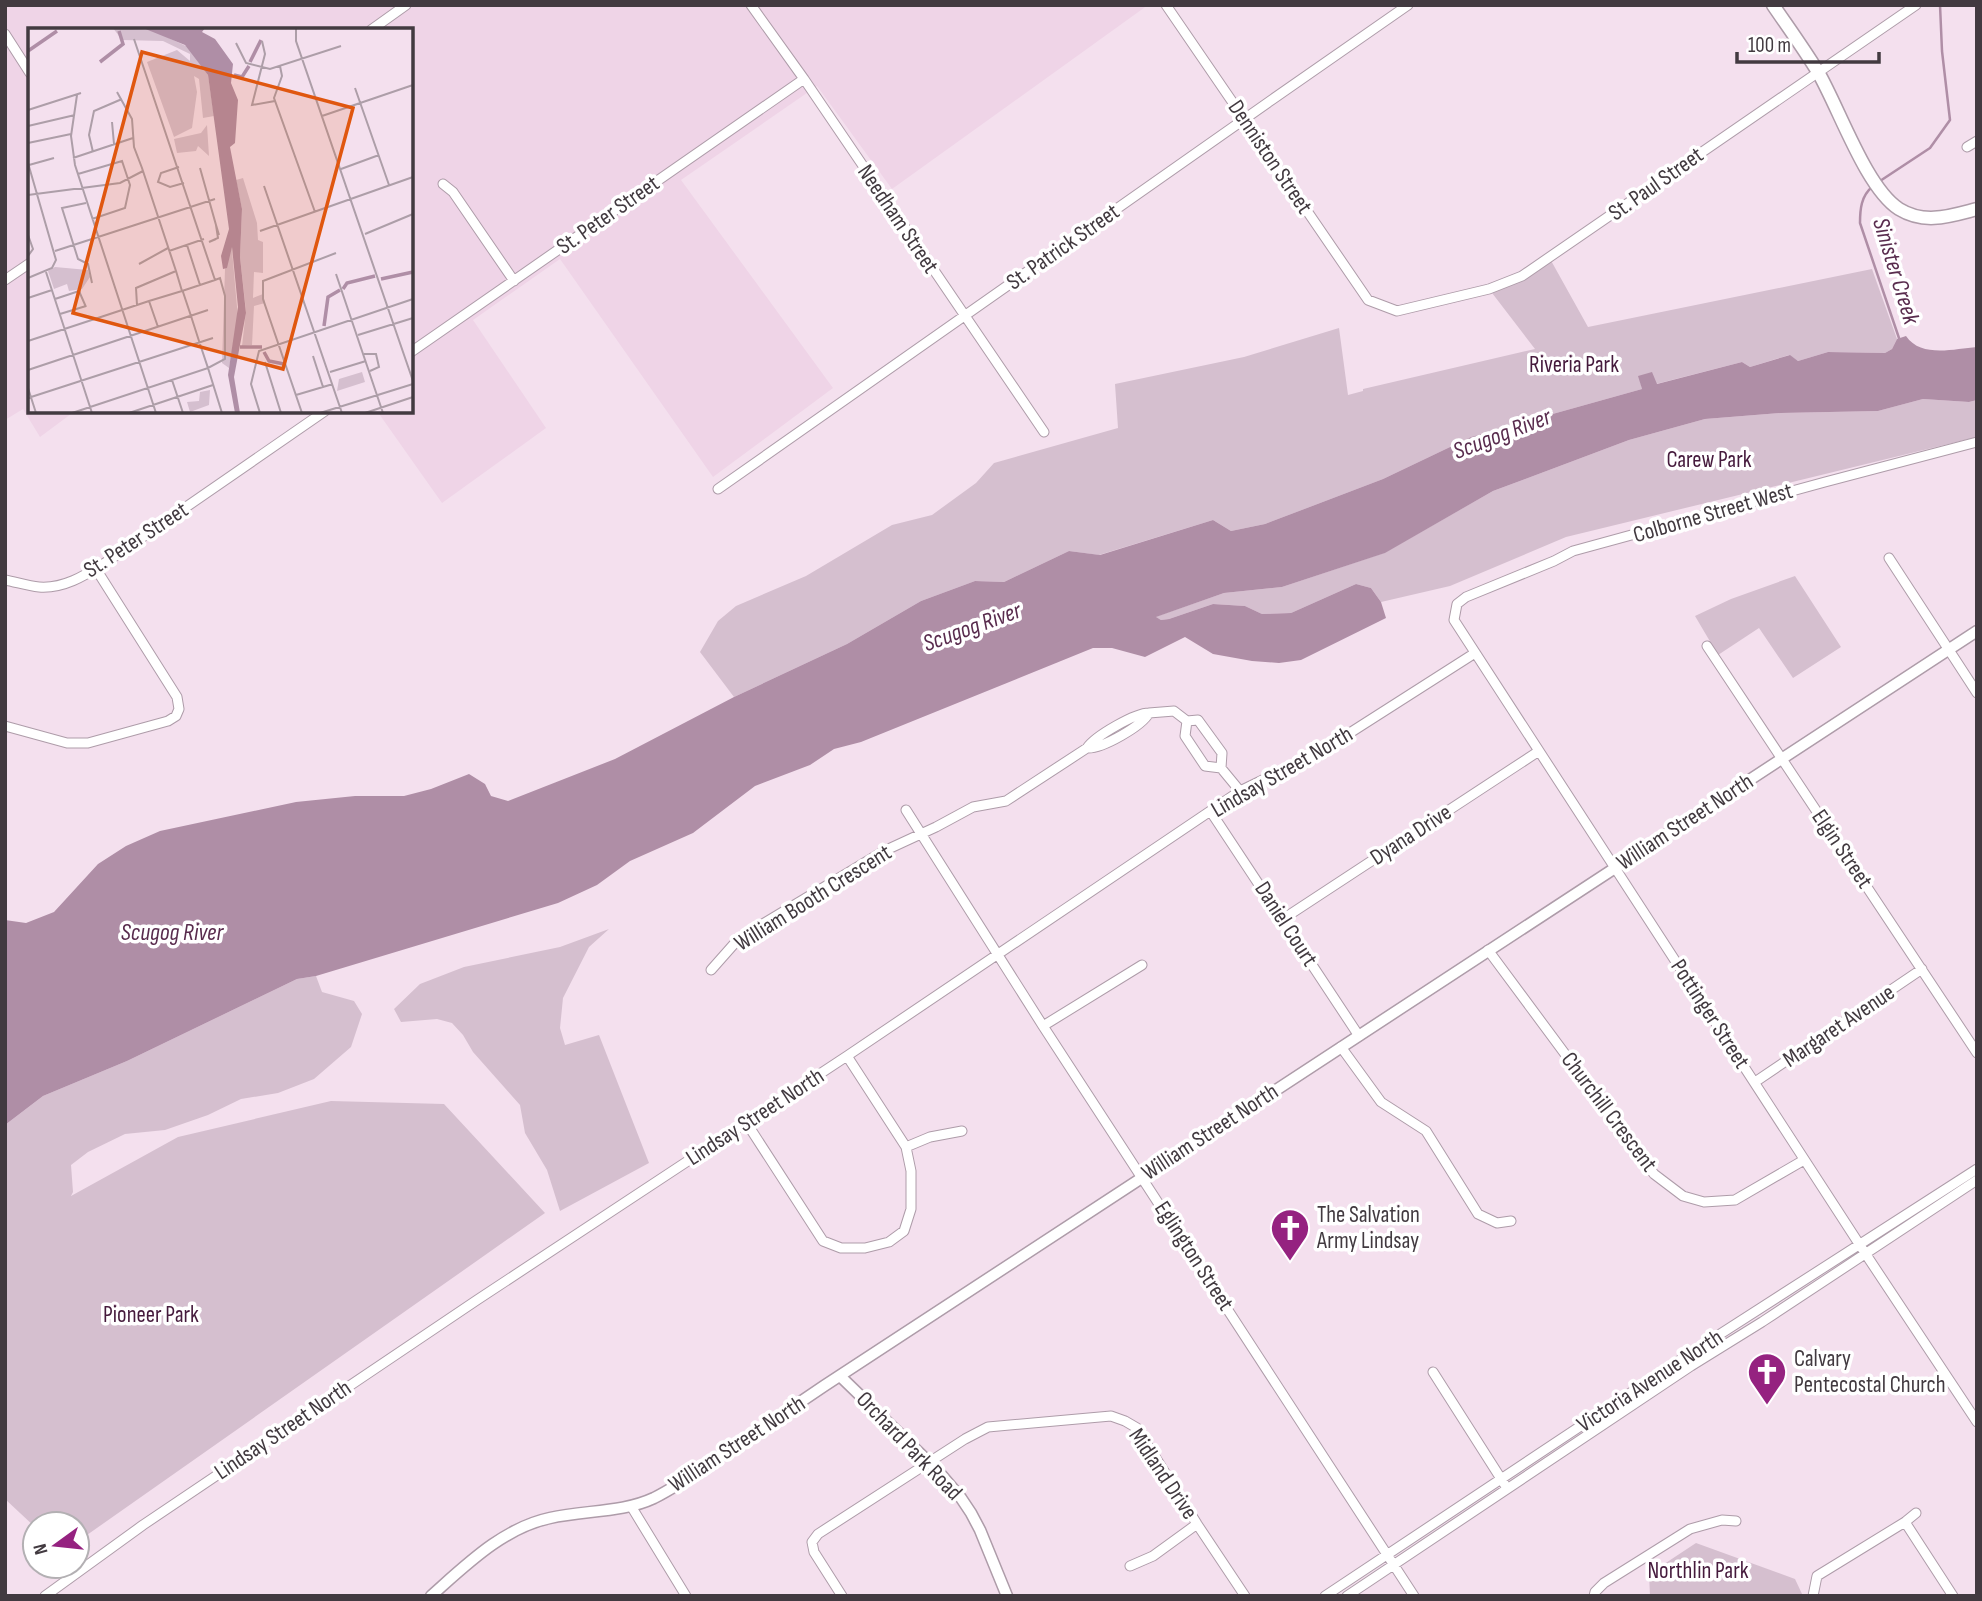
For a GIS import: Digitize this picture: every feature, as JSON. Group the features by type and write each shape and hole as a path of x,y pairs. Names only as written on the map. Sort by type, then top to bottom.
{"main road":[{"path":"1773,5 1818,72 1876,184 1900,209 1924,219 1977,209"}],"street":[{"path":"374,28 406,5"},
{"name":"Needham Street","path":"751,5 1044,432"},
{"name":"Denniston Street","path":"1166,5 1368,300 1376,304"},
{"name":"St. Patrick Street","path":"718,489 1408,5"},
{"name":"St. Paul Street","path":"1376,304 1397,311 1489,289 1522,276 1916,5"},
{"path":"5,34 28,70"},
{"name":"St. Peter Street","path":"413,351 804,79"},
{"path":"1967,147 1977,141"},
{"path":"443,184 453,192 514,281"},
{"path":"5,280 28,264"},
{"name":"St. Peter Street","path":"5,580 51,587 63,585 96,569 322,413"},
{"name":"Colborne Street West","path":"1457,604 1466,597 1573,551 1977,442"},
{"path":"1889,558 1977,694"},
{"path":"5,726 67,743 88,743 168,721 176,716 179,709 177,697 96,569"},
{"name":"Pottinger Street","path":"1457,604 1454,620 1977,1422"},
{"name":"William Street North","path":"431,1596 491,1545 532,1523 631,1506 655,1497 688,1478 1142,1177 1977,631"},
{"name":"Elgin Street","path":"1707,646 1977,1054"},
{"name":"Lindsay Street North","path":"45,1596 143,1525 477,1300 847,1056 1240,791 1320,752 1475,653"},
{"name":"William Booth Crescent","path":"711,970 734,944 751,931 884,851 973,807 1006,801 1087,748 1096,748 1116,732 1145,721 1149,713 1174,711 1187,721"},
{"path":"1221,768 1222,753 1198,720 1187,721 1185,736 1205,766 1221,768 1240,791"},
{"name":"Dyana Drive","path":"1283,919 1539,751"},
{"name":"Eglington Street","path":"906,810 1043,1026 1414,1596"},
{"name":"Daniel Court","path":"1212,812 1359,1036"},
{"name":"Churchill Crescent","path":"1488,950 1654,1174 1683,1196 1704,1202 1735,1200 1804,1160"},
{"path":"1043,1026 1142,965"},
{"name":"Margaret Avenue","path":"1755,1083 1922,969"},
{"path":"1341,1047 1381,1102 1426,1132 1478,1214 1497,1223 1511,1221"},
{"path":"746,1122 823,1241 841,1248 866,1248 889,1242 904,1231 911,1209 911,1171 906,1147 847,1056"},
{"path":"906,1147 962,1131"},
{"name":"Victoria Avenue North","path":"1325,1596 1639,1387 1977,1169"},
{"name":"Victoria Avenue North","path":"1347,1596 1977,1180"},
{"path":"1433,1372 1508,1489"},
{"name":"Orchard Park Road","path":"840,1376 929,1462 961,1498 971,1513 1007,1596"},
{"path":"1639,1387 1645,1398"},
{"name":"Midland Drive","path":"842,1596 814,1552 812,1542 818,1534 988,1427 1111,1416 1137,1429 1245,1596"},
{"path":"631,1506 686,1596"},
{"path":"1813,1596 1817,1576 1916,1513"},
{"path":"1594,1596 1604,1583 1690,1529 1722,1520 1736,1521"},
{"path":"1905,1522 1953,1596"},
{"path":"1130,1566 1153,1556 1197,1524"}],"shaded area":[{"path":"5,5 1148,5 892,189 817,86 681,180 833,388 713,477 560,259 473,320 546,428 442,503 378,413 413,413 413,28 28,28 28,413 72,413 40,437 23,409 5,420"}],"green space":[{"name":"Riveria Park","path":"1549,257 1588,327 1872,269 1897,339 1892,349 1885,353 1828,352 1798,361 1789,355 1750,367 1742,362 1656,384 1639,376 1642,389 1471,437 1383,479 1265,524 1231,531 1213,520 1099,555 1069,551 1004,582 975,581 921,601 847,644 734,697 700,652 718,621 736,606 806,576 892,525 932,515 976,483 994,463 1118,428 1115,384 1244,357 1339,328 1348,395 1363,389 1535,349 1489,289"},
{"name":"Carew Park","path":"1923,399 1969,402 1977,400 1977,437 1566,537 1450,586 1381,602 1371,588 1356,584 1291,613 1262,614 1245,606 1213,604 1169,619 1161,620 1155,617 1224,593 1282,587 1384,553 1493,491 1629,440 1705,419 1781,413 1878,411"},
{"path":"1795,576 1841,647 1793,678 1759,628 1718,655 1695,616 1731,599"},
{"path":"609,929 589,947 563,998 560,1028 565,1045 599,1035 649,1163 560,1211 547,1170 525,1133 520,1105 473,1052 463,1035 452,1023 437,1019 401,1022 394,1009 420,984 464,967 560,947"},
{"name":"Pioneer Park","path":"316,976 322,992 354,1001 362,1014 351,1047 314,1079 278,1093 241,1099 208,1115 165,1130 125,1134 88,1152 71,1165 71,1196 178,1137 331,1101 444,1104 545,1213 91,1532 91,1510 21,1510 21,1514 5,1499 5,1125 43,1096 127,1061 297,979"},
{"name":"Northlin Park","path":"1696,1543 1795,1579 1803,1596 1650,1596 1649,1574"}],"water":[{"name":"Scugog River","path":"1906,336 1912,343 1929,350 1977,347 1977,400 1969,402 1923,399 1878,411 1781,413 1705,419 1629,440 1493,491 1385,553 1282,587 1224,593 1156,617 1161,620 1169,619 1213,604 1245,606 1262,614 1291,613 1356,584 1371,588 1381,602 1386,618 1301,660 1279,663 1213,654 1185,637 1145,657 1112,648 1093,648 861,742 834,749 810,765 755,786 693,833 630,861 597,885 558,903 316,976 297,979 127,1061 43,1096 5,1125 5,920 26,923 54,912 98,864 126,846 160,831 296,802 355,796 404,796 469,774 485,784 491,796 508,801 615,759 734,697 847,644 921,601 975,581 1004,582 1069,551 1100,555 1213,520 1231,531 1265,524 1383,479 1471,437 1642,389 1638,376 1652,372 1657,384 1742,362 1750,367 1790,355 1798,361 1828,352 1885,353 1892,349 1897,339"}],"waterway":[{"name":"Sinister Creek","path":"1880,181 1930,148 1950,120 1940,5"},
{"name":"Sinister Creek","path":"1872,187 1863,199 1860,223 1900,341"}],"place":[{"name":"The Salvation Army Lindsay","path":"1290,1262"},
{"name":"Calvary Pentecostal Church","path":"1767,1406"}]}
